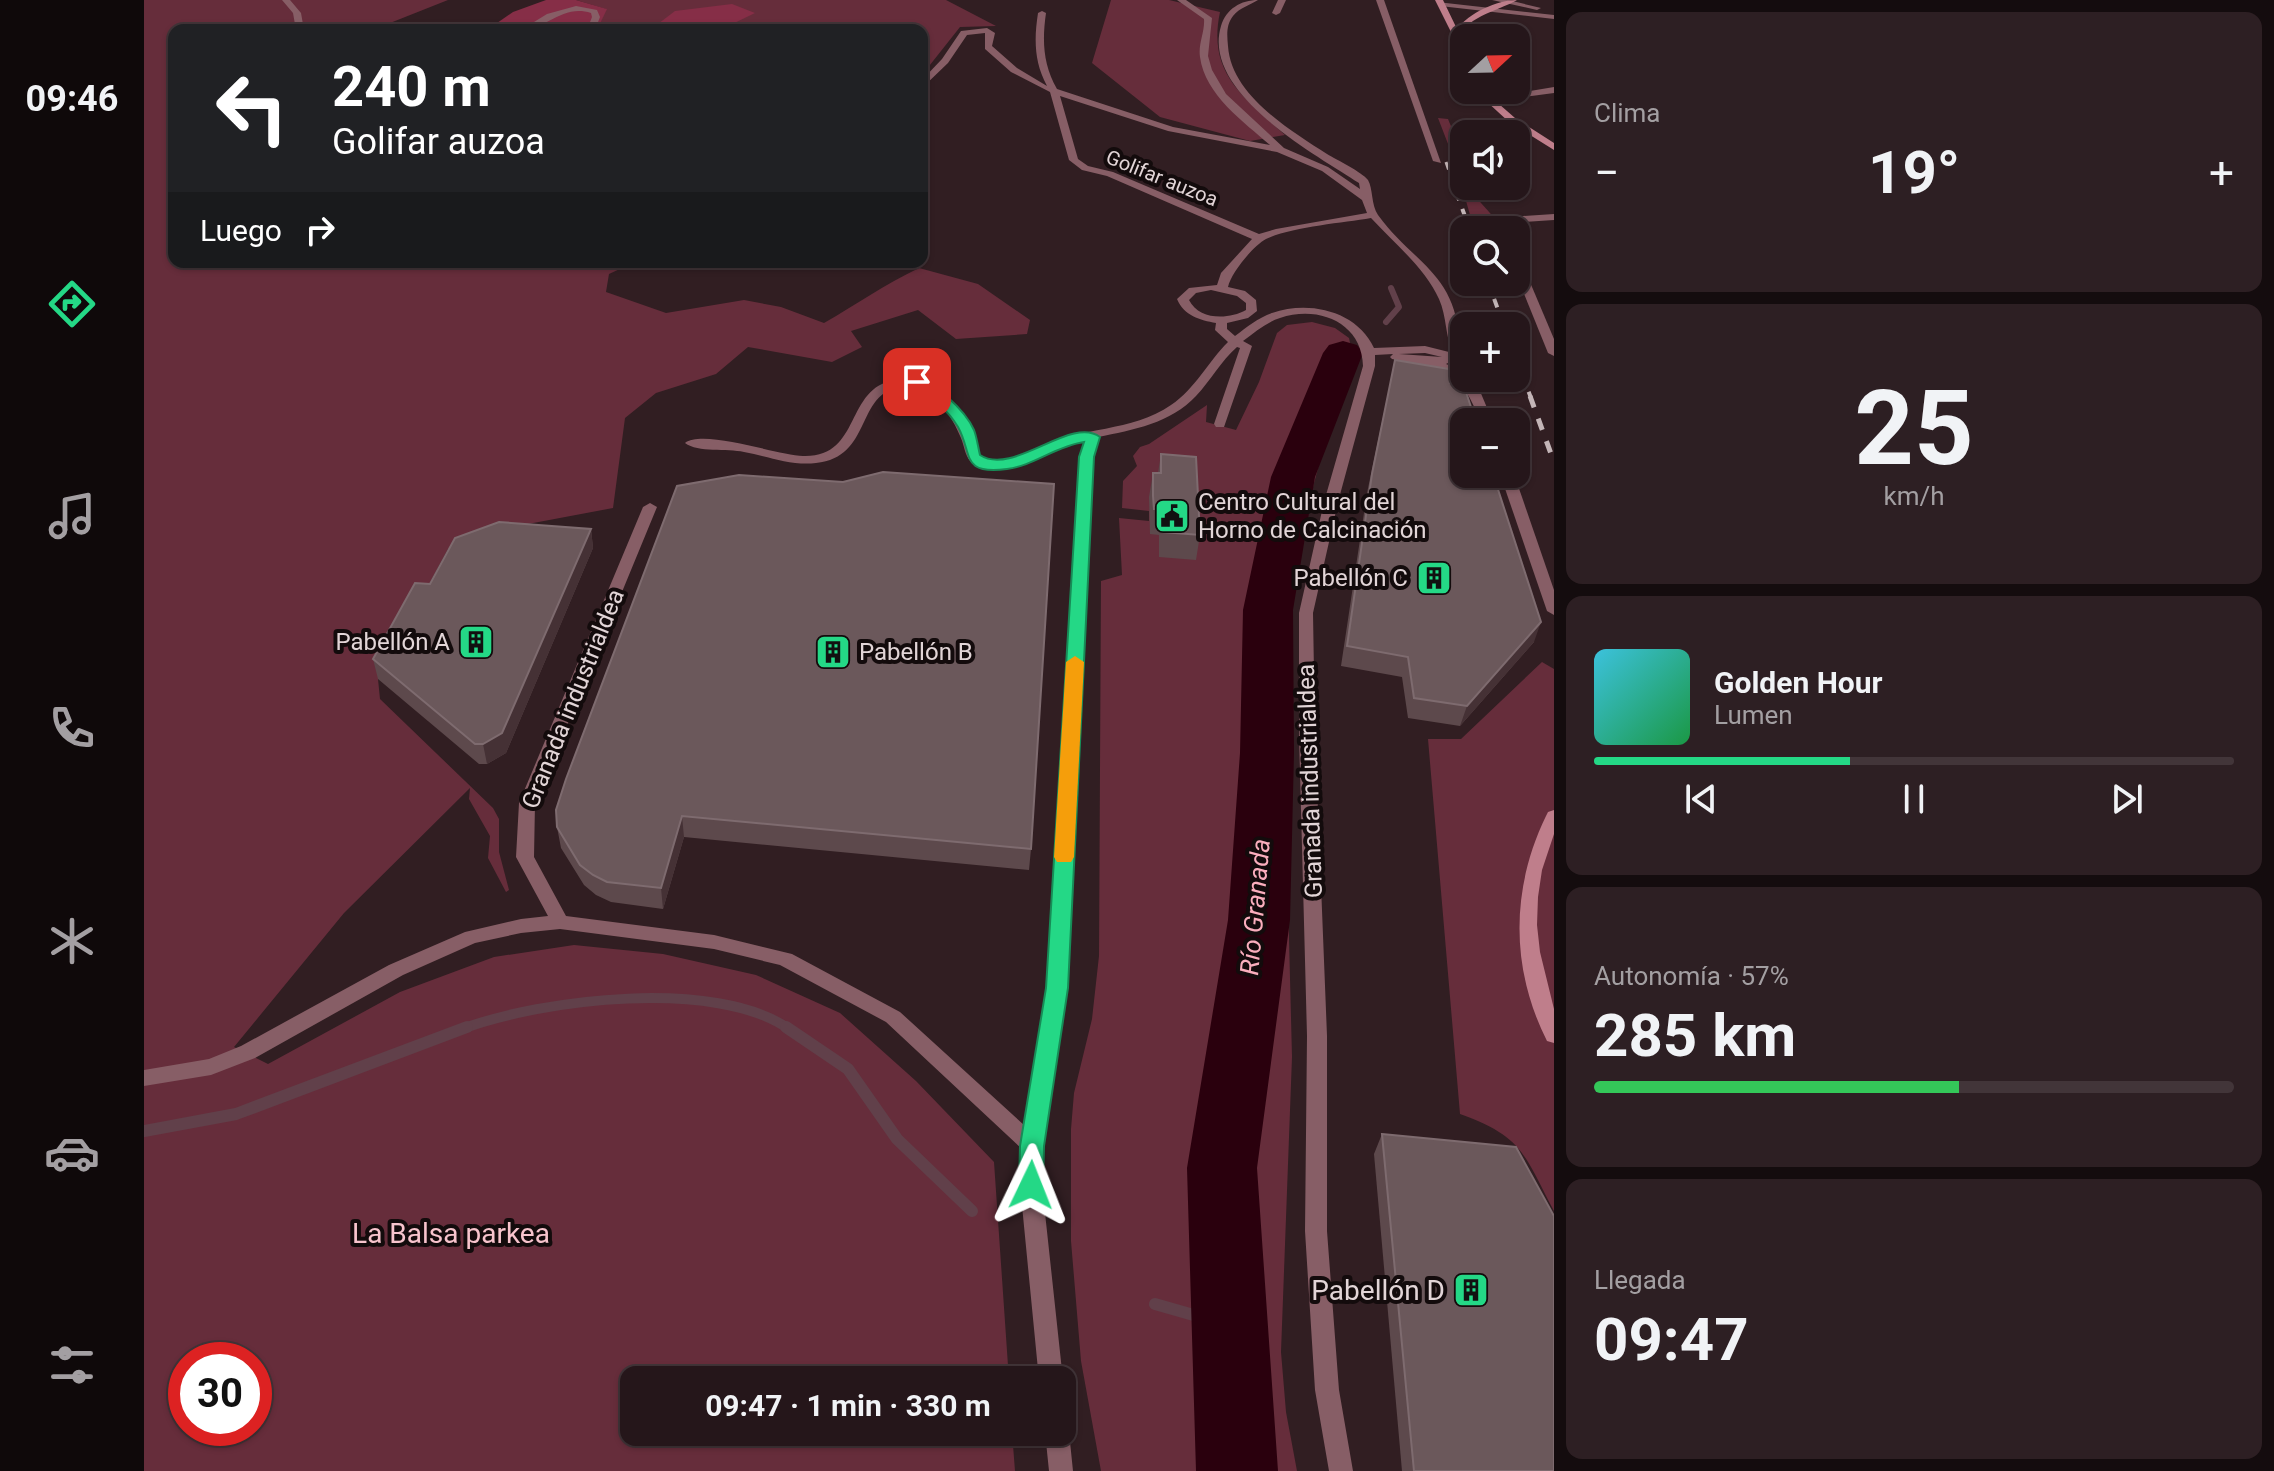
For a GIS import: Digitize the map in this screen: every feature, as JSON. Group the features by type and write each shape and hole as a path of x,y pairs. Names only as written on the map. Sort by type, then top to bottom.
{"street":[{"path":"286,0 297,13 299,24"},
{"name":"Golifar auzoa","path":"1181,0 1208,18 1210,26 1203,53 1208,73 1233,106 1280,150"},
{"path":"1254,0 1235,7 1225,21 1221,42 1227,65 1240,88 1281,126 1364,182 1373,215 1431,276 1445,300 1450,317"},
{"path":"1276,13 1282,0"},
{"path":"1380,0 1406,56 1438,161"},
{"path":"1457,5 1466,0"},
{"path":"1496,0 1533,3 1554,15"},
{"path":"1465,24 1512,1"},
{"path":"1440,2 1488,11 1554,15"},
{"path":"1440,2 1450,24"},
{"path":"1524,15 1533,3"},
{"path":"536,24 554,14 582,8 594,12 593,24"},
{"path":"1042,13 1038,43 1045,75 1054,91"},
{"name":"Golifar auzoa","path":"928,79 964,33 983,29 991,33 988,47 1029,81 1171,129 1280,150 1325,169 1366,198"},
{"path":"1530,93 1554,90"},
{"name":"Golifar auzoa","path":"1054,91 1074,160 1085,168 1110,174 1259,238"},
{"path":"1494,104 1554,147"},
{"path":"1222,288 1225,275 1259,238 1276,232 1373,215"},
{"path":"1530,219 1554,217"},
{"path":"1222,288 1241,293 1253,305 1246,315 1222,319 1190,311 1183,299 1193,290 1222,288"},
{"path":"1530,295 1554,353"},
{"path":"691,443 730,445 803,460 825,458 849,442 873,394 891,385 917,382 944,400 966,428 974,457 986,465 1008,465 1065,441 1092,437 1176,408 1209,374 1218,357 1235,342 1278,314 1301,311 1332,317 1406,354 1457,373 1477,396"},
{"path":"1220,424 1246,346 1235,342 1221,330 1222,319"},
{"path":"1356,329 1363,334 1370,359 1406,354 1450,342"},
{"path":"1425,349 1450,357"},
{"name":"Granada industrialdea","path":"1341,1471 1327,1390 1316,1231 1317,1036 1306,613 1331,502 1370,359"},
{"path":"1433,362 1450,361"},
{"path":"1475,392 1482,408"},
{"path":"1050,1366 1031,1185 1032,1146 1057,988 1087,457 1092,437"},
{"path":"1512,488 1554,611"},
{"name":"Granada industrialdea","path":"560,922 525,857 527,803 650,507"},
{"path":"1554,816 1542,838 1527,892 1529,944 1545,1012 1554,1035"},
{"path":"144,1078 211,1067 248,1052 396,970 471,937 521,926 560,922 714,942 785,959 893,1017 1032,1146"},
{"path":"1058,1446 1061,1471"}],"green space":[{"name":"La Balsa parkea","path":"144,0 448,0 389,24 168,24 168,268 622,268 609,274 606,292 666,313 744,300 781,307 824,323 919,268 978,284 1030,320 1027,334 956,339 918,310 851,331 862,347 832,362 748,347 716,374 656,393 625,418 613,508 502,529 448,549 378,679 380,699 493,808 499,819 499,852 509,890 506,892 488,858 490,836 469,799 470,788 344,913 234,1047 268,1064 400,992 494,957 574,945 663,954 756,975 840,1013 916,1081 994,1162 1008,1366 620,1366 620,1446 1013,1446 1015,1471 144,1471"},
{"path":"576,0 946,0 996,26 960,27 928,67 928,24 600,24 606,9"},
{"path":"1111,0 1169,0 1220,12 1217,34 1224,68 1243,96 1285,135 1250,141 1160,117 1092,63"},
{"path":"1438,118 1448,119 1450,124 1450,149"},
{"path":"1466,200 1478,200 1493,216 1470,216"},
{"path":"1312,322 1335,328 1349,338 1351,348 1314,483 1285,612 1284,740 1292,1057 1281,1352 1286,1412 1297,1471 1101,1471 1081,1361 1071,1241 1071,1129 1074,1093 1092,1019 1099,956 1101,581 1122,575 1119,518 1149,521 1149,511 1122,508 1123,481 1137,466 1133,456 1140,447 1207,405 1206,422 1236,430 1259,382 1277,333 1287,325"},
{"path":"1542,662 1554,669 1554,1211 1520,1150 1497,1131 1460,1114 1428,739 1461,739"}],"shaded area":[{"path":"546,0 576,0 607,9 600,24 496,24 513,12"},
{"path":"732,4 755,13 732,24 658,24 675,11"}],"building":[{"name":"Pabellón C","path":"1395,360 1450,369 1450,392 1466,392 1471,408 1450,408 1450,488 1498,488 1541,622 1467,706 1414,698 1408,657 1347,646 1372,474"},
{"path":"1161,454 1196,457 1200,535 1163,532 1163,509 1154,509 1153,496 1153,473 1161,473"},
{"name":"Pabellón B","path":"883,472 1054,484 1031,849 682,816 661,888 607,882 593,875 580,865 557,827 556,810 677,486 739,475 843,482"},
{"name":"Pabellón A","path":"499,522 591,529 502,733 483,744 475,744 373,659 415,583 430,584 455,538"},
{"name":"Pabellón D","path":"1382,1134 1516,1147 1554,1216 1554,1471 1414,1471"}],"waterway":[{"path":"1386,322 1399,307 1391,288"},
{"name":"Río Granada","path":"1237,1471 1222,1168 1259,920 1267,753 1268,610 1293,477 1343,353"},
{"path":"462,1029 537,1009 628,999 718,1003 757,1013 789,1029"},
{"path":"144,1131 236,1114 467,1027"},
{"path":"789,1029 848,1069 897,1139 972,1211"},
{"path":"1155,1304 1204,1318 1230,1331"}],"railway":[{"path":"1446,162 1450,174"},
{"path":"1459,200 1465,216"},
{"path":"1493,296 1499,312"},
{"path":"1529,392 1531,398"},
{"path":"1530,396 1554,462"}],"slow traffic":[{"path":"1064,857 1075,662"}],"place":[{"name":"Centro Cultural del Horno de Calcinación","path":"1172,516"},
{"name":"Pabellón C","path":"1434,578"},
{"name":"Pabellón A","path":"476,642"},
{"name":"Pabellón B","path":"833,652"},
{"name":"Pabellón D","path":"1471,1290"}],"route":[{"path":"917,382 944,400 966,428 974,457 986,465 1008,465 1065,441 1092,437 1087,457 1057,988 1032,1146 1031,1185"}]}
